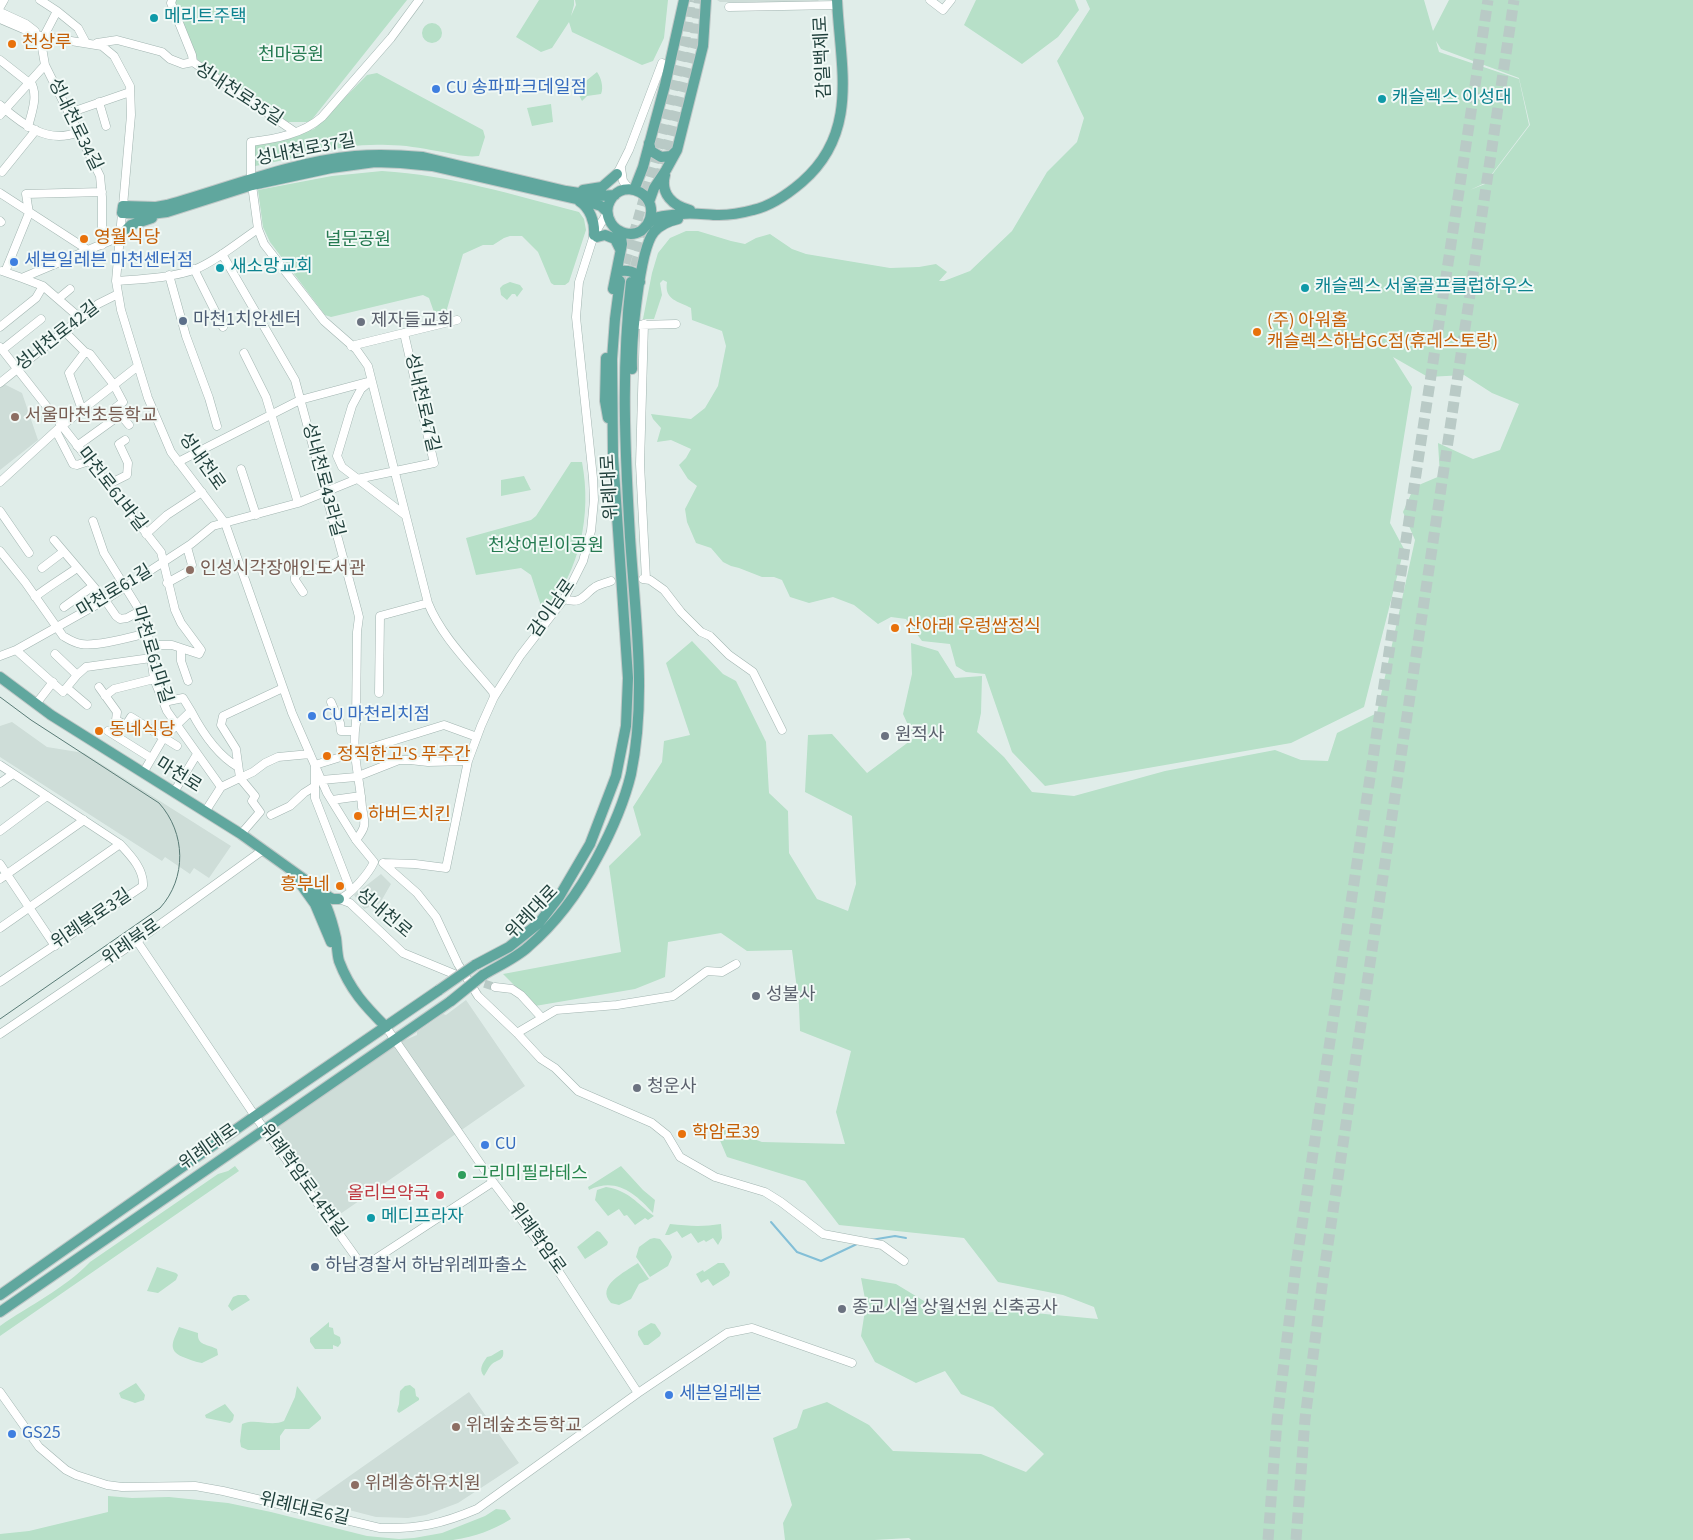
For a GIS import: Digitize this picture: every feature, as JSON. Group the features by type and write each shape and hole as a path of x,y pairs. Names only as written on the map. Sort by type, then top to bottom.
{"main road":[{"path":"632,190 643,167 676,41 684,0"},
{"path":"644,262 646,226 651,215 650,203 654,188 677,150 703,46 706,0"},
{"name":"감일백제로","path":"681,214 721,215 756,209 792,191 807,178 823,158 838,127 843,95 837,2"},
{"path":"649,142 651,151 661,157 671,156 677,150"},
{"name":"성내천로37길","path":"123,210 167,205 334,159 403,155 428,158 487,176 598,205 607,213"},
{"path":"666,170 663,186 670,201 680,208 721,215"},
{"path":"566,191 602,187 619,171"},
{"path":"616,195 619,171"},
{"name":"성내천로37길","path":"487,176 599,196 616,195"},
{"name":"성내천로37길","path":"123,210 159,214 182,208 252,182"},
{"path":"619,260 622,244 618,230 611,224 607,213 609,203 616,195 632,190 642,194 654,207 681,214"},
{"path":"576,199 584,204 591,216 594,238"},
{"path":"120,237 131,225 154,218 159,214"},
{"path":"594,238 605,230 618,230 632,234 654,219 681,214"},
{"path":"627,280 644,262 652,233 665,223 684,218 707,219 721,215"},
{"path":"594,238 605,234 616,239 620,249 619,260 627,280 639,325 632,361 632,422 625,457"},
{"name":"위례대로","path":"0,1295 255,1116 475,965 509,947 539,923 559,897 590,844 616,776 626,726 628,678 613,456 605,401 608,320 627,280"},
{"name":"위례대로","path":"0,1312 451,1001 484,974 528,948 559,914 586,879 620,808 631,775 637,728 639,678 625,457 627,280"},
{"name":"마천로","path":"0,677 36,704 241,834 332,898 339,900"},
{"path":"292,871 315,904 338,959 360,1001 386,1027"},
{"path":"304,879 321,895 336,939 338,959"}],"street":[{"path":"0,7 4,0"},
{"name":"성내천로","path":"40,0 78,28 88,43"},
{"path":"172,0 171,2 194,62"},
{"name":"성내천로35길","path":"88,43 117,40 162,52 170,59 182,64 194,62 295,132 312,126 322,118 391,38 419,0"},
{"path":"930,0 943,10 951,0"},
{"path":"728,7 837,2"},
{"path":"42,36 57,11"},
{"name":"성내천로","path":"0,12 26,24 42,36"},
{"name":"성내천로","path":"0,19 42,36 102,46 114,56 130,86 131,115 116,281 121,310 148,398 159,425 171,452 225,524 292,713 321,780 356,840 374,862 384,863 417,893 436,917 466,978 478,996 541,1059 555,1068 578,1091 652,1123 667,1135 680,1157 715,1177 765,1192 824,1234 882,1245 904,1261"},
{"name":"성내천로34길","path":"42,36 45,65 100,176 102,192 102,244"},
{"path":"0,60 29,81 34,87 35,96 32,128 2,172"},
{"path":"632,190 623,181 619,171 662,64"},
{"path":"45,65 2,110 32,128 58,138 78,132"},
{"path":"69,113 130,92"},
{"path":"99,102 106,126"},
{"path":"295,132 272,139 251,142 252,182 258,229 264,244 324,321 356,349 368,366 428,603 448,637 493,692 494,697"},
{"path":"80,318 43,286 2,271 29,213 26,194 102,192"},
{"path":"0,193 88,250"},
{"name":"감이남로","path":"384,863 446,868 468,761 494,697 520,656 564,599 583,560 593,518 593,478 576,318 579,282 594,238 607,213"},
{"path":"116,281 169,275 194,269 222,254 258,229"},
{"path":"22,278 120,237"},
{"name":"성내천로43라길","path":"222,254 295,380 359,618 354,756 362,796"},
{"path":"194,269 223,327"},
{"path":"169,275 186,336 209,398 217,426"},
{"path":"0,326 36,298 43,286"},
{"path":"58,299 70,289"},
{"name":"성내천로42길","path":"0,383 98,304 118,294"},
{"path":"1,349 41,320"},
{"path":"404,332 457,320"},
{"path":"676,324 639,325 640,464 644,579 650,580 664,590 681,612 701,632 710,636 729,655 753,672 782,730"},
{"path":"64,331 85,352 90,354 114,385 123,402 115,408 129,425"},
{"name":"성내천로47길","path":"225,524 298,503 357,479 434,463 404,332 351,346"},
{"name":"마천로61바길","path":"1,349 59,429 77,446 161,552 164,563"},
{"path":"82,410 69,373 85,352"},
{"path":"244,353 266,397 298,503"},
{"path":"0,482 59,429 138,366"},
{"path":"178,462 300,400 372,381"},
{"path":"372,381 360,389 352,406 338,456 342,467 405,515"},
{"path":"77,446 120,415"},
{"path":"59,429 73,464 76,465 88,461"},
{"path":"107,485 127,475 128,463 120,444 125,440"},
{"path":"240,469 256,515"},
{"path":"146,534 167,515 202,492"},
{"path":"0,511 29,553"},
{"name":"마천로61마길","path":"93,521 104,553 127,586 140,611 148,634 154,679 164,702 196,754 222,787"},
{"name":"마천로61길","path":"0,656 16,650 105,600 164,563 213,526 225,524"},
{"path":"54,540 105,600 116,616 120,619 127,618 140,611"},
{"path":"167,583 187,572 192,565 187,547"},
{"path":"0,551 63,636 80,644 91,644 148,634"},
{"path":"42,568 63,552"},
{"path":"303,592 295,580 295,576 308,566 322,570 343,559"},
{"path":"150,645 172,645 200,654 201,650 180,623 174,610 164,563"},
{"path":"35,597 77,568"},
{"path":"564,599 572,602 585,597 596,586 611,581"},
{"path":"64,607 93,586"},
{"path":"379,693 380,616 389,612 428,603"},
{"path":"180,649 181,661 188,681"},
{"path":"16,650 63,692 86,667 151,658"},
{"path":"55,654 77,675"},
{"path":"105,696 114,690 154,679"},
{"path":"36,704 53,682"},
{"path":"99,687 117,712 116,720 126,725 131,716 177,746"},
{"path":"67,688 87,705"},
{"path":"241,834 260,812 252,801 255,796 240,778 236,749 221,725 223,716 283,688"},
{"path":"164,702 184,698 201,729 226,759 238,767"},
{"path":"331,702 342,732 354,732"},
{"path":"143,772 164,737 176,723 191,711"},
{"path":"120,723 111,733 151,758"},
{"path":"351,891 316,798 315,765 444,725 477,737"},
{"path":"174,792 196,754"},
{"path":"205,812 222,787 253,772 265,763 278,757 310,754"},
{"path":"321,780 356,777 359,774 399,760 428,762 468,761"},
{"name":"위례북로3길","path":"0,765 120,844 129,853 144,875 143,886 0,982"},
{"path":"0,783 13,774"},
{"path":"271,815 290,806 315,786"},
{"path":"0,831 47,796"},
{"path":"332,800 362,796 364,827 356,840"},
{"path":"3,876 84,820"},
{"path":"0,928 120,844"},
{"name":"위례북로","path":"0,1034 137,941 263,850"},
{"name":"성내천로","path":"339,900 351,891 370,870 374,862"},
{"path":"0,864 3,876 29,908 55,946"},
{"name":"성내천로","path":"339,900 350,903 403,953 454,974"},
{"name":"위례학암로14번길","path":"137,941 264,1129 364,1267 493,1182"},
{"path":"517,1033 556,1010 616,1005 673,996 707,971 722,972 736,964"},
{"path":"495,987 512,990 522,995 542,1018"},
{"name":"위례학암로","path":"386,1027 493,1182 573,1291 638,1393"},
{"name":"위례대로6길","path":"0,1392 30,1436 47,1455 66,1470 93,1481 122,1487 196,1486 223,1490 380,1528 404,1528 451,1520 477,1509 638,1393 727,1333 752,1328 852,1363"}],"shaded area":[{"path":"717,0 819,0 817,2 720,2"},
{"name":"서울마천초등학교","path":"4,384 22,393 38,440 0,470 0,387"},
{"path":"12,722 47,747 84,753 231,846 209,878 194,868 190,874 165,857 162,861 0,757 0,726"},
{"path":"381,874 391,884 380,903 364,909 354,895"},
{"path":"466,1000 525,1086 333,1219 270,1128 357,1073 400,1042 417,1035 417,1032 443,1014 446,1015"},
{"name":"위례숲초등학교","path":"469,1392 519,1463 458,1503 426,1515 408,1518 376,1517 314,1501"}],"green space":[{"name":"천마공원","path":"175,0 407,0 310,122 288,122 198,60 191,50 174,3"},
{"path":"539,0 574,0 571,16 576,5 575,0 668,0 664,38 653,61 642,65 572,32 569,22 552,48 541,52 516,37"},
{"path":"976,0 1075,0 1079,10 1058,37 1022,64 964,25"},
{"path":"1086,0 1424,0 1433,31 1449,0 1693,0 1693,1540 911,1540 909,1538 785,1540 783,1523 792,1505 773,1438 797,1428 803,1410 827,1402 869,1425 893,1451 981,1454 1026,1472 1044,1454 993,1407 961,1394 945,1371 916,1383 875,1362 861,1336 866,1304 861,1278 896,1284 947,1315 1013,1311 1098,1319 1094,1307 1063,1295 998,1282 964,1238 839,1225 805,1181 727,1157 713,1124 762,1142 845,1144 836,1112 851,1051 800,1031 799,1005 792,950 747,951 721,933 668,942 665,977 635,989 535,1006 503,974 621,952 609,866 641,835 633,807 662,762 664,741 690,735 666,663 692,641 723,674 736,681 766,742 769,793 788,811 789,853 817,899 848,911 856,884 852,816 805,792 808,735 832,734 867,773 914,738 903,714 912,674 911,643 938,651 955,678 982,676 981,713 977,732 1004,757 1032,792 1074,796 1165,771 1275,750 1301,760 1328,761 1337,733 1377,713 1415,540 1403,512 1414,487 1440,476 1438,443 1473,459 1500,450 1519,404 1492,393 1464,375 1428,377 1393,357 1412,387 1390,523 1404,549 1364,707 1291,743 1045,786 1012,752 985,674 966,672 956,666 950,644 922,641 906,619 891,617 878,624 854,605 833,597 809,603 790,597 782,580 774,577 762,577 731,566 723,562 711,548 696,543 687,522 685,509 697,486 688,479 679,465 691,449 671,440 657,442 661,428 651,414 691,419 705,408 718,386 726,346 722,331 692,320 691,308 670,296 667,282 663,280 660,283 662,295 654,319 643,319 658,253 670,238 686,231 698,231 745,244 770,234 792,249 806,254 890,268 919,267 936,264 947,272 939,281 944,281 970,271 1012,231 1047,172 1077,142 1084,118 1057,61 1090,9","holes":["1436,41 1441,49 1519,78 1530,125 1485,184 1470,190 1485,183 1529,125 1519,79 1439,52"]},
{"path":"428,23 436,23 442,29 442,37 436,43 428,43 422,37 422,29"},
{"path":"597,72 602,83 601,94 587,96 582,101 576,89"},
{"path":"377,73 483,130 485,137 479,156 463,156 406,146 372,145 321,151 255,166 253,145 314,129 367,75"},
{"path":"551,104 553,122 532,126 527,108"},
{"name":"널문공원","path":"382,171 457,181 579,212 584,219 586,230 569,282 565,285 554,285 551,283 538,252 522,236 510,236 493,245 483,245 463,254 447,309 445,314 441,316 435,315 429,298 423,295 331,317 325,315 270,242 263,227 258,190 332,176"},
{"path":"510,282 520,285 523,289 517,297 515,294 512,294 507,300 501,295 500,288"},
{"name":"천상어린이공원","path":"571,462 582,462 585,482 584,522 575,560 567,578 558,596 546,612 543,612 531,575 521,568 476,575 466,538 531,520 536,516"},
{"path":"524,476 531,490 501,496 501,480"},
{"path":"235,1166 239,1171 0,1336 0,1326 58,1289 90,1262 218,1174 228,1171"},
{"path":"621,1166 655,1200 653,1213 639,1199 616,1186 599,1186 589,1190 588,1187"},
{"path":"606,1187 621,1191 654,1216 648,1220 645,1218 635,1225 619,1209 608,1216 595,1200 597,1190"},
{"path":"670,1224 708,1226 721,1224 722,1238 718,1245 713,1238 706,1242 704,1240 698,1243 691,1233 682,1238 677,1231 665,1235"},
{"path":"597,1231 608,1242 607,1245 585,1259 577,1247"},
{"path":"654,1238 660,1239 672,1257 668,1266 650,1277 636,1257 639,1247"},
{"path":"638,1263 649,1279 639,1284 631,1299 619,1305 611,1303 607,1297 609,1285"},
{"path":"718,1263 724,1263 730,1272 729,1276 713,1286 708,1279 701,1283 696,1274 703,1270 704,1272"},
{"path":"157,1267 178,1275 176,1280 158,1293 147,1291"},
{"path":"246,1295 250,1300 232,1311 228,1306 233,1297"},
{"path":"329,1322 329,1327 333,1328 334,1334 340,1337 341,1343 338,1347 333,1345 333,1349 315,1349 310,1342 310,1338"},
{"path":"651,1323 655,1324 661,1333 660,1336 648,1345 644,1345 638,1335 638,1331"},
{"path":"179,1327 198,1333 199,1340 217,1349 218,1355 202,1363 178,1354 173,1348 173,1344"},
{"path":"503,1350 502,1358 491,1365 484,1376 481,1368 485,1359"},
{"path":"136,1383 145,1395 144,1400 135,1403 121,1398 119,1393"},
{"path":"410,1385 415,1389 419,1400 399,1413 397,1411 400,1391 405,1386"},
{"path":"297,1386 321,1419 309,1429 285,1429 280,1436 280,1450 248,1450 241,1447 242,1424 247,1422 279,1423 284,1421 295,1397"},
{"path":"225,1404 234,1415 230,1423 206,1418 205,1415"},
{"path":"108,1496 132,1498 169,1497 228,1503 367,1536 399,1539 442,1533 485,1516 496,1509 505,1510 511,1519 484,1532 453,1540 0,1540 0,1534 29,1531 108,1512"}],"waterway":[{"path":"771,1222 797,1252 821,1261 859,1243"},
{"path":"871,1240 895,1236 906,1238"}],"tunnel":[{"path":"621,278 659,145 685,43 691,0"},
{"path":"659,179 694,43 699,0"},
{"path":"1268,1540 1277,1421 1296,1265 1488,0"},
{"path":"1296,1540 1305,1419 1323,1278 1514,0"},
{"path":"631,281 647,222"},
{"path":"473,980 495,987"}],"tram line":[{"path":"0,697 31,720 159,803 168,815 174,828 180,855 179,870 175,883 169,896 160,908 0,1019"}],"place":[{"name":"메리트주택","path":"154,18"},
{"name":"천상루","path":"12,44"},
{"name":"CU 송파파크데일점","path":"436,89"},
{"name":"캐슬렉스 이성대","path":"1382,99"},
{"name":"영월식당","path":"84,239"},
{"name":"세븐일레븐 마천센터점","path":"14,262"},
{"name":"새소망교회","path":"220,268"},
{"name":"캐슬렉스 서울골프클럽하우스","path":"1305,288"},
{"name":"마천1치안센터","path":"183,321"},
{"name":"제자들교회","path":"361,322"},
{"name":"(주) 아워홈 캐슬렉스하남GC점(휴레스토랑)","path":"1257,332"},
{"name":"서울마천초등학교","path":"15,417"},
{"name":"인성시각장애인도서관","path":"190,570"},
{"name":"산아래 우렁쌈정식","path":"895,628"},
{"name":"CU 마천리치점","path":"312,716"},
{"name":"동네식당","path":"99,731"},
{"name":"원적사","path":"885,736"},
{"name":"정직한고'S 푸주간","path":"327,756"},
{"name":"하버드치킨","path":"358,816"},
{"name":"흥부네","path":"340,886"},
{"name":"성불사","path":"756,996"},
{"name":"청운사","path":"637,1088"},
{"name":"학암로39","path":"682,1134"},
{"name":"CU","path":"485,1145"},
{"name":"그리미필라테스","path":"462,1175"},
{"name":"올리브약국","path":"440,1195"},
{"name":"메디프라자","path":"371,1218"},
{"name":"하남경찰서 하남위례파출소","path":"315,1267"},
{"name":"종교시설 상월선원 신축공사","path":"842,1309"},
{"name":"세븐일레븐","path":"669,1395"},
{"name":"위례숲초등학교","path":"456,1427"},
{"name":"GS25","path":"12,1434"},
{"name":"위례송하유치원","path":"355,1485"}]}
